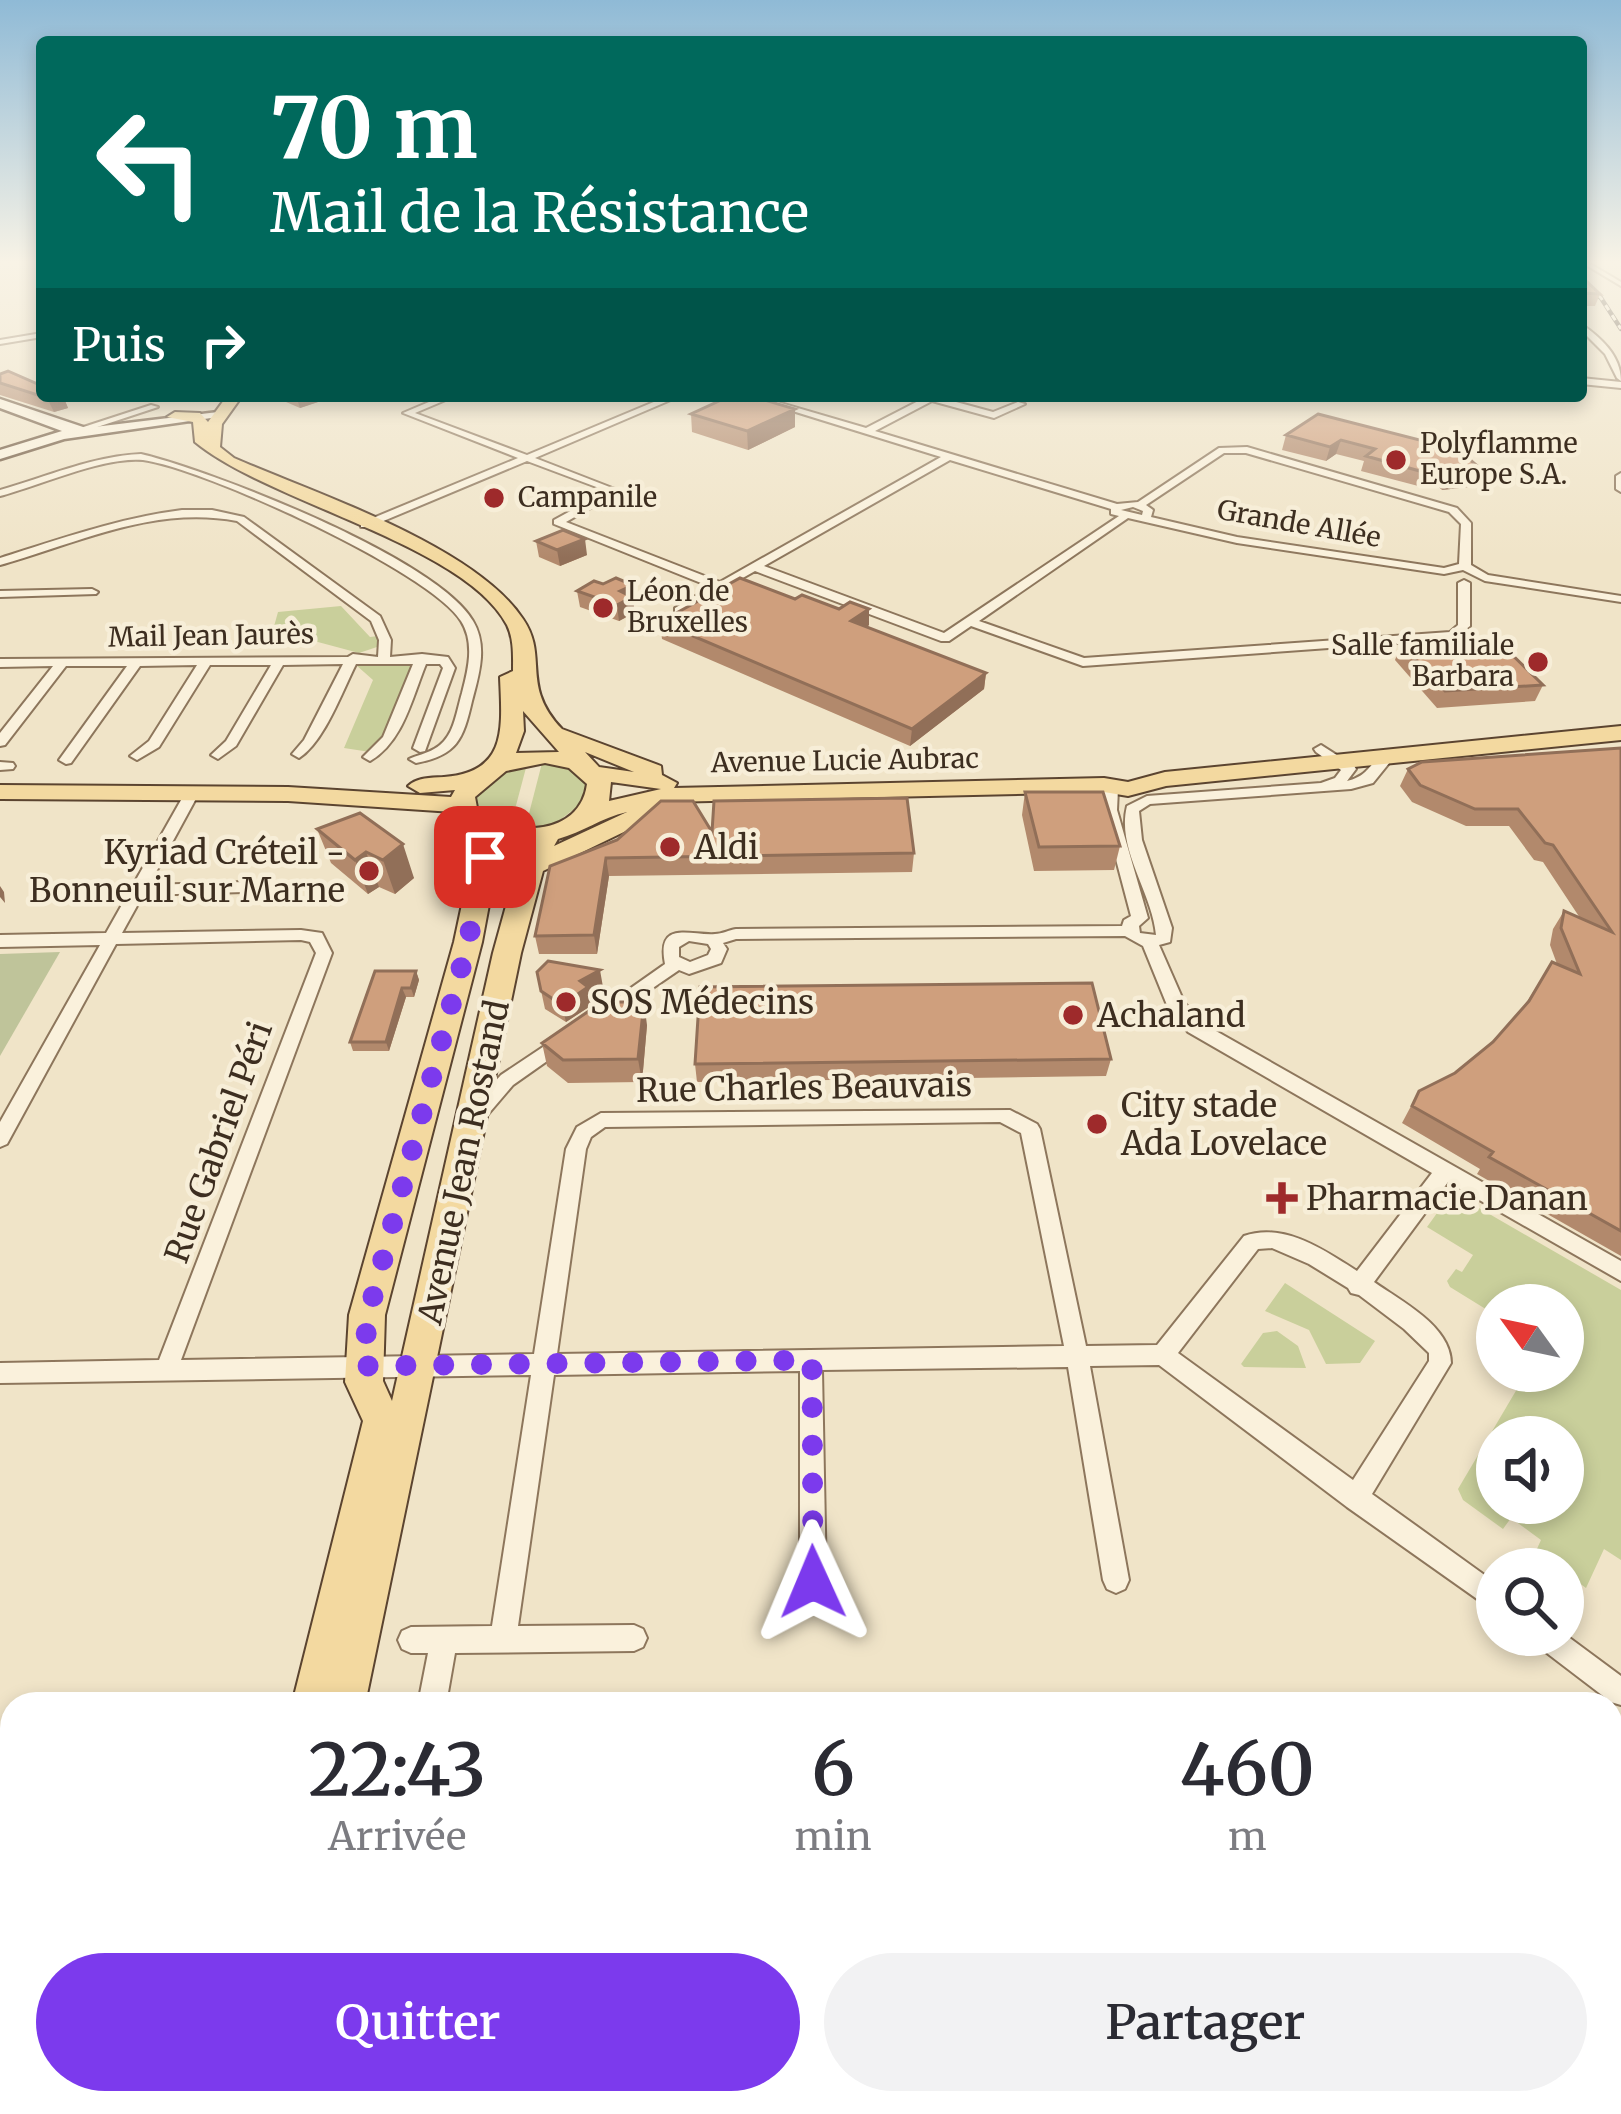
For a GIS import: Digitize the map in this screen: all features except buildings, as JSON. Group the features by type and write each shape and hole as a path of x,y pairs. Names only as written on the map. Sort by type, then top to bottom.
{"main road":[{"path":"0,455 62,435 148,427 194,416 223,402"},
{"path":"0,407 80,430 194,416"},
{"path":"0,407 62,435"},
{"path":"194,416 201,439 228,461 459,571 515,621 524,644 526,697 598,773 601,794 590,812"},
{"path":"60,791 467,793 501,764 513,731 510,651 503,628 484,604 425,562 216,464 193,444 194,416"},
{"name":"Avenue Lucie Aubrac","path":"548,834 590,812 698,789 1128,790 1160,769 1321,749 1621,724"},
{"path":"558,734 698,789"},
{"name":"Avenue Lucie Aubrac","path":"1133,787 1621,734"},
{"name":"Avenue Lucie Aubrac","path":"501,764 545,756 598,773 698,789 1106,787"},
{"path":"531,867 698,789"},
{"path":"0,791 467,793"},
{"path":"467,793 466,816 490,833 548,834"},
{"name":"Avenue Jean Rostand","path":"317,1692 382,1421 364,1382 368,1315 468,942 490,833"},
{"name":"Avenue Jean Rostand","path":"345,1692 531,867 548,834"}],"street":[{"path":"1587,381 1621,381"},
{"path":"435,402 407,413 616,491 558,521 717,585"},
{"path":"364,524 661,402"},
{"name":"Grande Allée","path":"769,402 1120,512 1144,510 1237,540 1444,571 1465,566"},
{"path":"868,431 923,402"},
{"path":"945,402 994,416 1022,404"},
{"path":"62,435 154,406"},
{"path":"1144,510 1222,450 1247,450 1453,509 1466,523 1465,566 1485,578"},
{"path":"0,493 138,456 268,501 408,571 463,612 477,643 476,660 456,740 440,753 418,754 449,668 444,660 422,658 389,739 370,758"},
{"path":"679,610 950,456"},
{"path":"1621,476 1621,489"},
{"path":"752,566 940,637 951,636 1120,512"},
{"path":"0,562 150,518 223,513 241,519 376,620 385,640 384,658"},
{"name":"Grande Allée","path":"1444,571 1464,583"},
{"path":"971,622 1083,662 1453,635 1464,626 1464,583 1485,578 1621,599"},
{"path":"0,594 92,592"},
{"path":"299,754 352,658"},
{"name":"Mail Jean Jaurès","path":"0,663 422,658"},
{"path":"137,756 154,744 207,660"},
{"path":"218,755 231,743 280,660"},
{"path":"66,760 137,661"},
{"path":"0,742 63,662"},
{"path":"1321,749 1344,762 1347,775 1323,787"},
{"path":"1133,787 1147,800 1323,787 1367,780 1388,757"},
{"path":"1106,787 1135,924 1150,942 1170,993 1194,1027 1621,1272"},
{"path":"1133,787 1129,822 1166,935 1150,942"},
{"path":"0,1139 192,793"},
{"path":"138,890 244,887"},
{"path":"713,940 718,954 710,963 689,968 669,956 675,941 694,934 713,940 736,934 1159,921"},
{"name":"Rue Gabriel Péri","path":"113,938 316,937 323,953 166,1370"},
{"path":"0,941 113,938"},
{"path":"474,1117 508,1080 676,964"},
{"name":"Rue Charles Beauvais","path":"503,1639 548,1364 576,1149 584,1132 601,1120 1003,1115 1017,1120 1036,1139 1116,1580"},
{"path":"1358,1286 1445,1171"},
{"path":"1163,1355 1252,1242 1280,1241 1420,1326 1440,1350 1440,1363 1356,1498"},
{"path":"0,1373 1163,1355 1476,1585"},
{"path":"812,1360 813,1582"},
{"path":"411,1640 634,1638"},
{"path":"434,1692 444,1640"},
{"path":"1572,1656 1621,1692"}],"green space":[{"path":"341,606 370,637 378,636 380,646 359,653 273,630 278,612"},
{"path":"411,661 416,663 387,739 370,752 344,748 373,680 356,665 409,666"},
{"path":"542,763 571,769 586,782 586,800 556,823 525,829"},
{"path":"527,764 510,828 485,818 476,795 502,771"},
{"path":"60,952 0,1056 0,954"},
{"path":"1445,1202 1479,1208 1621,1290 1621,1560 1604,1549 1586,1588 1584,1548 1537,1548 1541,1540 1519,1524 1584,1524 1584,1416 1501,1416 1515,1392 1584,1392 1584,1284 1476,1284 1476,1303 1447,1281 1456,1269 1462,1272 1473,1255 1427,1227"},
{"path":"1285,1283 1375,1341 1360,1363 1326,1364 1309,1330 1265,1311"},
{"path":"1277,1331 1298,1346 1306,1368 1241,1364 1263,1333"},
{"path":"1476,1458 1476,1509 1458,1489"}],"place":[{"name":"Polyflamme Europe S.A.","path":"1396,460"},
{"name":"Campanile","path":"494,498"},
{"name":"Léon de Bruxelles","path":"603,608"},
{"name":"Salle familiale Barbara","path":"1538,662"},
{"name":"Aldi","path":"670,847"},
{"name":"Kyriad Créteil - Bonneuil sur Marne","path":"369,871"},
{"name":"SOS Médecins","path":"566,1002"},
{"name":"Achaland","path":"1073,1015"},
{"name":"City stade Ada Lovelace","path":"1097,1124"},
{"name":"Pharmacie Danan","path":"1282,1198"}],"route":[{"path":"485,857 468,942 368,1315 363,1366 812,1360 813,1582"}]}
